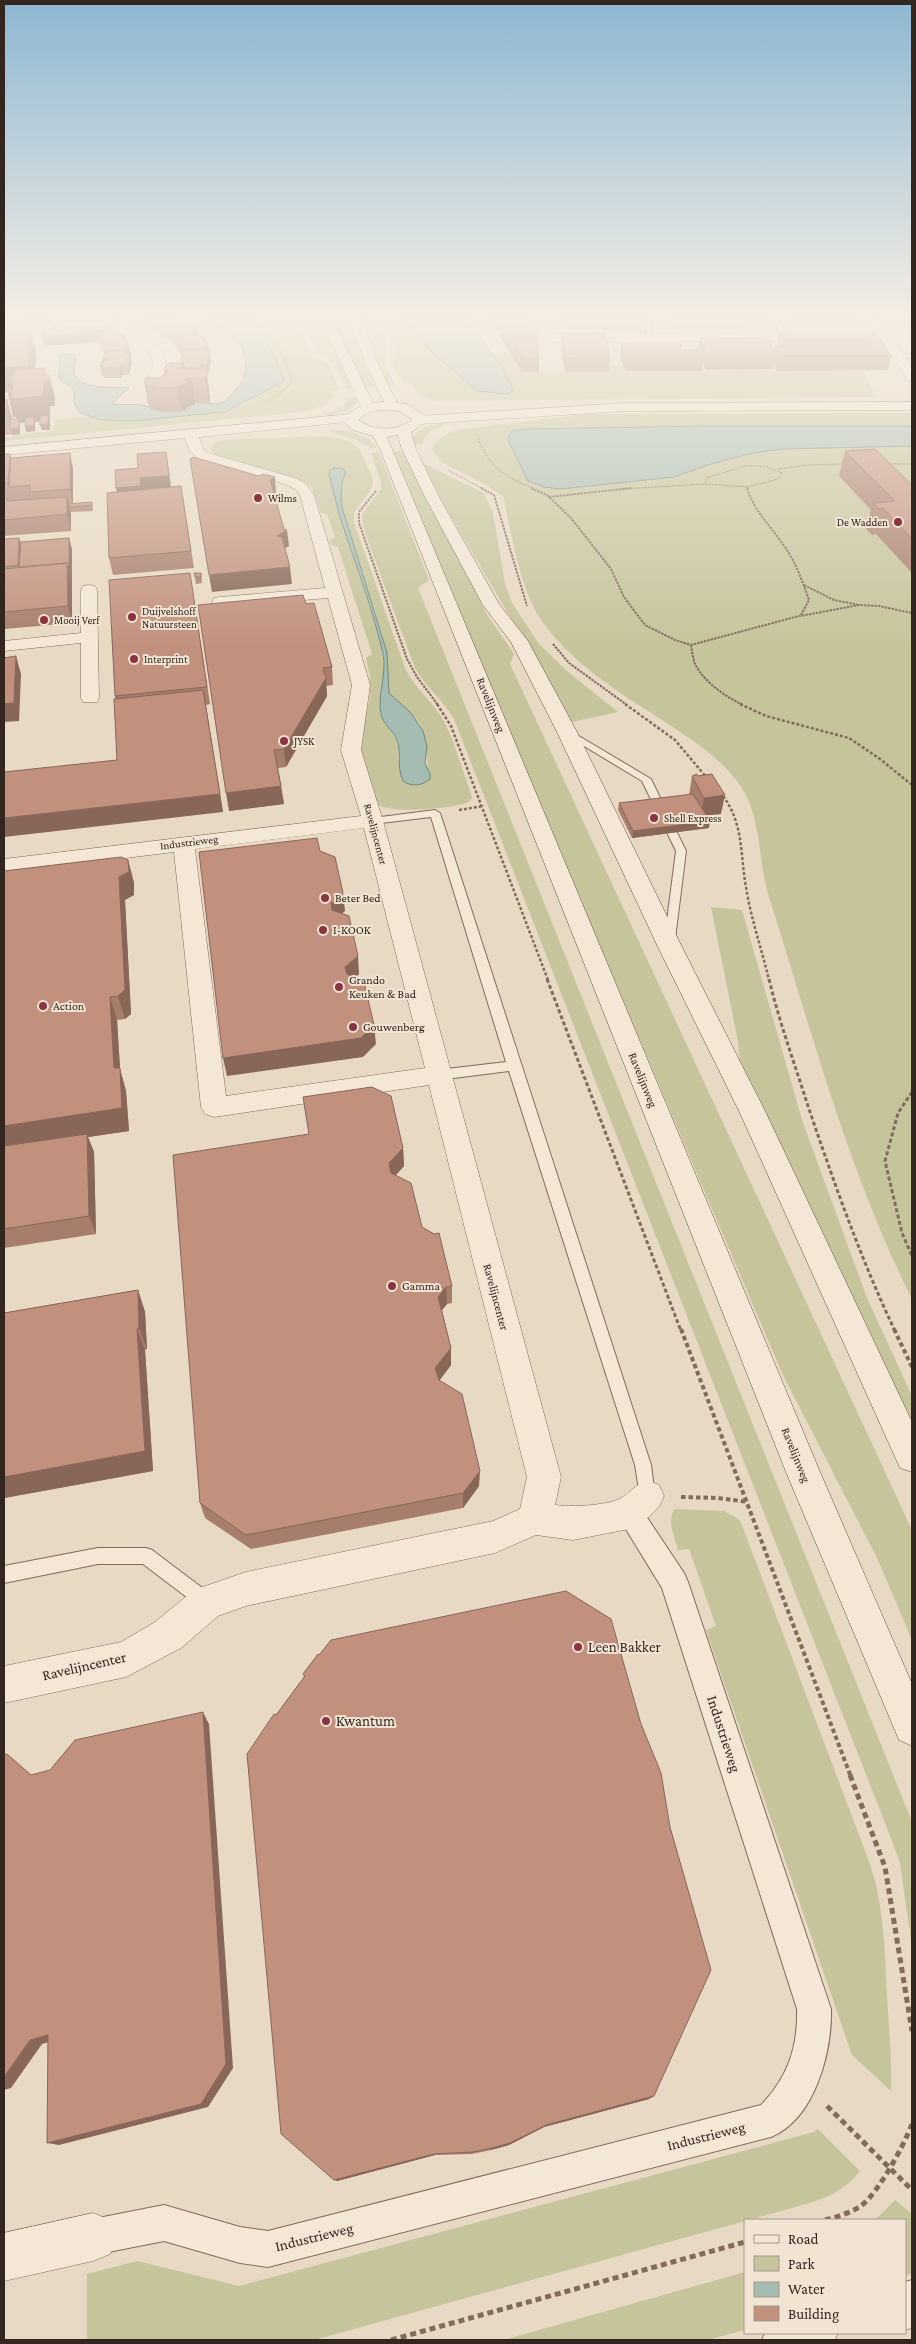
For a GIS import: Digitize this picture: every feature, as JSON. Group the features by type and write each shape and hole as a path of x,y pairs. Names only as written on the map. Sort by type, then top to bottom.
{"street":[{"path":"4,451 191,434 298,428"},
{"name":"Ravelijnweg","path":"366,428 387,449 803,1472 912,1727"},
{"path":"412,428 408,447 432,497 491,605 519,641 566,732 753,1113 912,1458"},
{"name":"Ravelijncenter","path":"4,1684 126,1659 168,1635 207,1602 246,1588 495,1537 535,1519 544,1477 438,1075 374,821 351,750 361,685 305,491 290,481 203,456 197,452 191,434"},
{"path":"4,456 70,444"},
{"path":"89,590 90,698"},
{"path":"220,602 335,592"},
{"path":"4,646 88,638"},
{"name":"Industrieweg","path":"4,866 374,821"},
{"path":"184,843 214,1106 438,1075"},
{"path":"535,1519 573,1524 638,1504"},
{"name":"Industrieweg","path":"4,2256 164,2223 240,2245 268,2249 771,2120 793,2096 801,2081 816,2032 814,2009 674,1582 638,1504"},
{"path":"787,2340 809,2334"}],"lane":[{"path":"566,732 646,779 681,851 670,947"},
{"path":"374,821 435,813 514,1066 643,1465 638,1504"},
{"path":"438,1075 514,1066"},
{"path":"4,1576 98,1556 146,1556 207,1602"}],"path":[{"path":"475,432 485,456 507,477 549,497 570,518 611,569 624,597 645,625 675,640 691,645 801,616 860,605 875,605 912,613"},
{"path":"705,484 707,478 713,475 746,465 778,469 808,465 850,464"},
{"path":"887,464 912,464"},
{"path":"549,497 640,487 705,484 747,487 778,479 782,474 778,469"},
{"path":"378,487 359,512 359,523 412,670 421,685 445,713 483,806 885,1867 912,2031"},
{"path":"747,487 750,500 758,517 782,544 804,585 809,600 801,616"},
{"path":"804,585 834,600 860,605"},
{"path":"691,645 695,664 709,681 732,700 766,716 849,738 880,759 912,785"},
{"path":"912,1092 898,1113 885,1161 902,1233 912,1256"},
{"path":"638,1504 718,1498 748,1502"},
{"path":"801,2081 912,2190"},
{"path":"829,2219 842,2216 863,2204 889,2167 912,2124"},
{"path":"391,2340 744,2242"}],"green space":[{"path":"54,428 134,428 4,441 4,437 12,437 13,435 54,431"},
{"path":"438,428 428,433 421,444 412,445 414,436 422,429"},
{"path":"563,428 526,429 512,431 509,435 509,442 529,481 544,487 561,489 674,477 714,463 753,453 782,449 912,446 912,1299 889,1251 869,1202 816,1050 769,897 755,822 745,794 737,781 719,761 686,736 593,673 565,649 542,621 527,593 522,577 503,496 441,462 432,449 440,438 462,429"},
{"path":"330,430 356,433 368,439 377,448 369,447 354,439 332,433"},
{"path":"334,437 351,443 361,452 373,480 370,492 356,510 354,522 405,668 413,681 438,711 451,736 471,794 472,798 468,803 448,807 408,810 384,807 377,804 361,753 361,733 370,697 370,677 366,658 372,654 338,547 331,545 329,540 335,537 327,514 321,513 312,488 305,482 215,455 210,449 214,443 222,440","holes":["345,470 341,488 341,504 346,523 386,650 386,682 388,692 394,700 418,721 424,735 430,779 419,785 398,759 399,747 396,739 383,721 380,713 384,668 379,637 335,497"]},
{"path":"403,450 423,493 447,534 486,613 514,654 510,664 912,1530 912,1640 878,1560 782,1373 426,538 413,498 393,452"},
{"path":"379,452 429,580 418,588 912,1822 912,1947 900,1863 892,1841 454,719 415,668 372,552 363,526 362,514 381,489 381,483 371,453"},
{"path":"423,463 484,493 493,513 505,583 512,603 539,644 568,672 618,712 572,722 446,508"},
{"path":"711,907 742,910 802,1120 867,1298 912,1396 912,1426 741,1074 738,1041"},
{"path":"675,1509 724,1511 740,1520 870,1864 875,1880 883,1930 891,2091 852,2055 706,1630 716,1626 689,1549 678,1550 671,1523 672,1513"},
{"path":"818,2129 860,2171 838,2191 802,2205 751,2219 744,2219 744,2221 314,2340 87,2340 87,2274 137,2261 239,2286 814,2132"},
{"path":"895,2200 912,2214 912,2273 906,2276 906,2219 876,2219"},
{"path":"744,2272 744,2330 708,2340 504,2340"}],"water":[{"path":"912,428 912,446 782,449 753,453 714,463 674,477 561,489 544,487 528,481 509,442 509,435 512,431 526,429"},
{"path":"342,468 346,472 342,482 341,504 387,653 389,693 411,713 423,731 427,746 425,763 430,779 420,784 413,785 403,781 397,740 381,714 383,654 370,605 337,507 329,475 330,470"}],"building":[{"path":"875,449 912,485 912,539 883,508 878,509 873,503 895,501 845,451"},
{"path":"166,452 169,476 140,478 141,486 116,488 115,470 138,468 137,454"},
{"path":"70,453 70,489 30,492 30,485 9,487 11,458"},
{"path":"4,454 10,454 8,483 4,483"},
{"path":"193,457 259,476 263,474 275,477 270,480 284,529 287,530 277,536 282,537 290,567 209,575 190,459"},
{"path":"181,486 191,551 109,558 107,493"},
{"path":"67,497 67,514 4,520 4,498 7,498 7,501"},
{"path":"92,502 92,505 69,507 69,504"},
{"path":"19,538 18,565 4,567 4,539"},
{"path":"69,538 69,568 67,563 19,567 21,542"},
{"path":"67,563 68,606 4,612 4,569"},
{"path":"190,573 207,687 115,696 109,580"},
{"path":"194,573 201,573 201,577 195,577"},
{"path":"303,595 306,604 314,603 332,667 323,668 326,678 284,749 274,750 281,786 226,793 198,605"},
{"path":"16,656 14,703 4,704 4,658"},
{"path":"203,690 220,794 4,818 4,772 117,760 114,699"},
{"path":"697,774 698,776 712,774 725,795 704,798 692,776"},
{"path":"693,794 710,821 633,831 619,803"},
{"path":"317,838 320,851 335,857 343,893 331,903 332,910 349,916 358,956 345,967 347,974 364,982 374,1025 361,1038 223,1058 199,852"},
{"path":"121,857 128,860 129,872 119,877 125,990 118,996 110,997 114,1068 120,1068 122,1108 4,1126 4,871"},
{"path":"372,1087 391,1096 403,1148 389,1163 391,1173 411,1183 422,1227 434,1234 439,1233 452,1286 446,1287 438,1297 451,1348 435,1368 439,1380 462,1394 480,1471 463,1493 246,1535 200,1503 173,1155 309,1134 303,1097"},
{"path":"87,1134 89,1216 4,1229 4,1146"},
{"path":"138,1290 139,1328 137,1329 145,1451 4,1477 4,1313"},
{"path":"566,1591 611,1619 641,1724 661,1773 670,1827 711,1970 654,2096 546,2125 510,2143 492,2148 473,2152 434,2154 334,2180 281,2134 247,1754 274,1714 276,1715 305,1676 303,1674 331,1640"},
{"path":"203,1712 226,2064 201,2104 47,2143 48,2035 30,2040 4,2077 4,1755 7,1754 31,1775 50,1770 75,1740"}],"place":[{"name":"Wilms","path":"258,498"},
{"name":"De Wadden","path":"898,522"},
{"name":"Duijvelshoff Natuursteen","path":"132,617"},
{"name":"Mooij Verf","path":"44,620"},
{"name":"Interprint","path":"134,659"},
{"name":"JYSK","path":"284,741"},
{"name":"Shell Express","path":"654,818"},
{"name":"Beter Bed","path":"325,898"},
{"name":"I-KOOK","path":"323,930"},
{"name":"Grando Keuken & Bad","path":"339,987"},
{"name":"Action","path":"43,1006"},
{"name":"Gouwenberg","path":"353,1027"},
{"name":"Gamma","path":"392,1286"},
{"name":"Leen Bakker","path":"578,1647"},
{"name":"Kwantum","path":"326,1721"}]}
